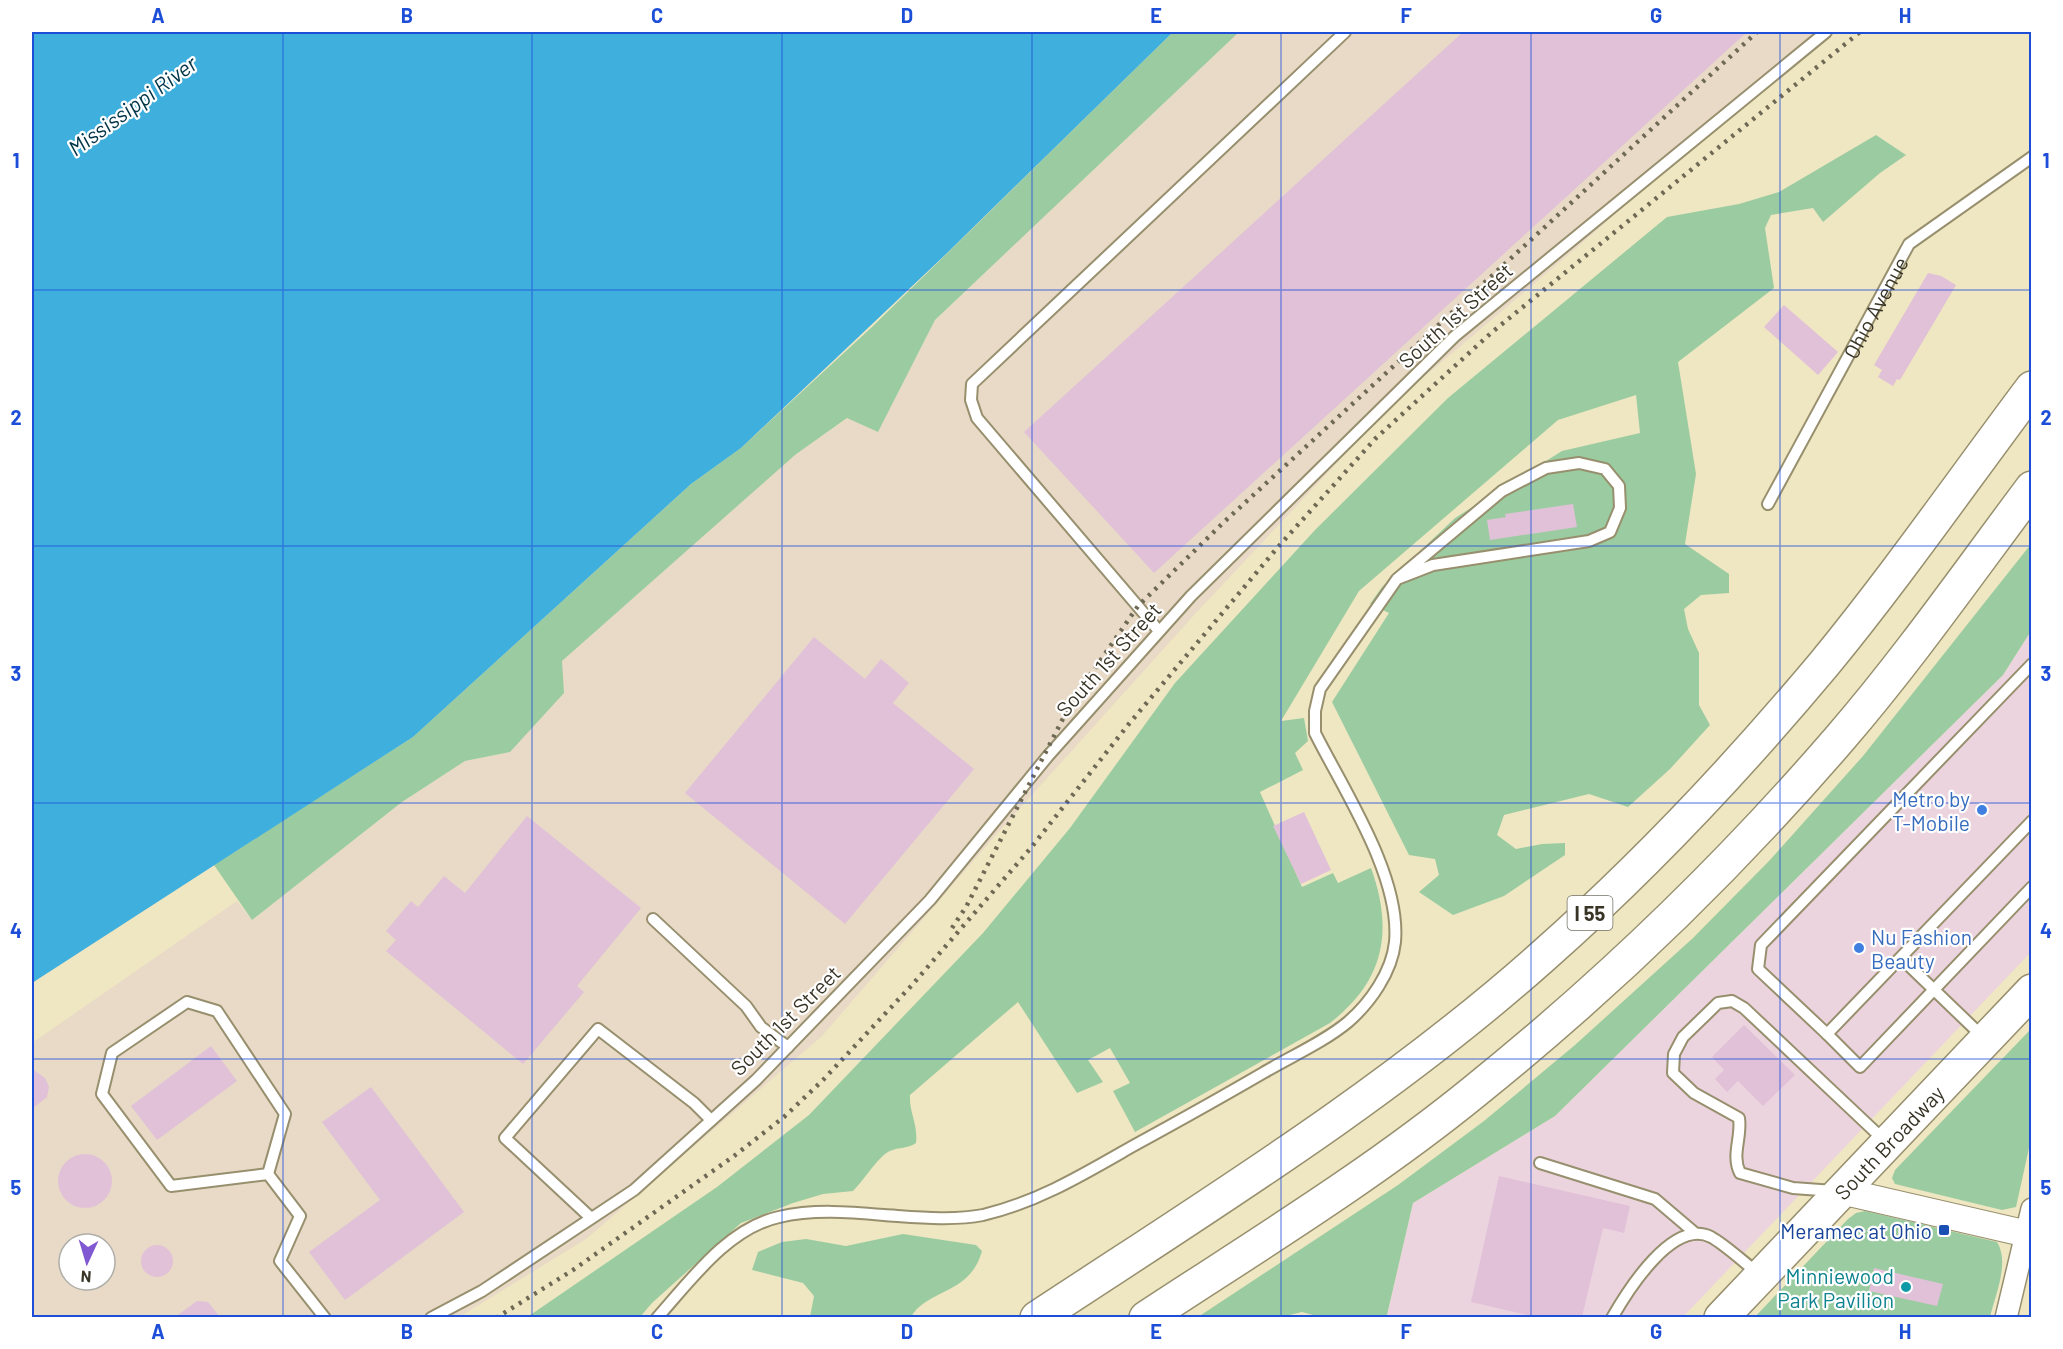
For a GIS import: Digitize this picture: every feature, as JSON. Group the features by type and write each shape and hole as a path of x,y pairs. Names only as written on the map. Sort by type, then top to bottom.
{"main road":[{"name":"I 55","path":"1037,1317 1297,1147 1380,1088 1541,958 1615,890 1758,742 1825,662 2031,388"},
{"path":"1146,1317 1323,1201 1472,1094 1553,1028 1628,959 1704,887 1843,735 1909,654 2031,488"},
{"name":"South Broadway","path":"1721,1317 2031,991"}],"street":[{"path":"1841,1191 2029,1235"},
{"path":"2006,1317 2029,1235 2031,1209"}],"lane":[{"path":"1159,631 977,418 971,400 972,384 1345,32"},
{"name":"South 1st Street","path":"431,1317 482,1291 634,1190 711,1120 788,1047 930,900 1048,756 1191,596 1455,336 1826,32"},
{"name":"Ohio Avenue","path":"1768,504 1909,244 2031,157"},
{"path":"657,1317 725,1246 754,1226 777,1217 807,1212 972,1217 1014,1208 1056,1189 1237,1089 1347,1023 1370,1000 1384,975 1395,944 1394,914 1386,873 1315,733 1315,711 1320,689 1397,579 1502,491 1546,468 1579,463 1605,469 1619,486 1620,508 1611,532 1589,541 1433,565 1397,579"},
{"path":"2031,664 1761,945 1758,969 1860,1067 1935,991 2031,887"},
{"path":"1827,1034 2031,821"},
{"path":"653,919 746,1006 761,1027 788,1047"},
{"path":"1901,958 1985,1040"},
{"path":"1841,1191 1793,1188 1740,1173 1734,1162 1740,1129 1739,1118 1694,1093 1673,1073 1674,1054 1683,1037 1718,1003 1732,1001 1744,1008 1887,1143"},
{"path":"187,1002 217,1011 285,1114 268,1174 171,1186 102,1094 112,1053 187,1002"},
{"path":"591,1218 505,1138 598,1029 694,1103 711,1120"},
{"path":"1540,1163 1655,1199 1695,1233 1711,1237 1761,1275"},
{"path":"268,1174 300,1216 280,1261 325,1317"},
{"path":"1612,1317 1662,1251 1676,1239 1695,1233"}],"shaded area":[{"path":"1239,32 1819,32 1788,63 1575,249 1392,404 1195,614 994,837 822,1036 586,1239 459,1317 32,1317 32,1043 237,901 252,920 402,802 465,761 510,752 562,661 645,585 795,455 848,418 878,432 935,320"},
{"path":"2031,631 2031,952 1683,1317 1387,1316 1413,1203 1555,1116 2003,675"}],"green space":[{"path":"1173,32 1239,32 935,320 878,432 847,418 795,455 562,661 564,693 510,752 465,761 402,802 252,920 214,865 413,737 691,484 741,448 873,326"},
{"path":"1876,135 1906,155 1880,173 1823,222 1813,208 1771,215 1765,228 1774,288 1678,362 1696,474 1685,544 1729,574 1729,593 1701,595 1684,609 1688,629 1699,653 1699,705 1710,725 1670,769 1628,807 1589,794 1504,815 1497,835 1516,849 1542,844 1565,843 1565,855 1504,896 1453,915 1419,892 1439,875 1435,859 1409,855 1332,702 1389,613 1370,604 1382,587 1455,518 1562,451 1640,433 1636,395 1558,420 1359,591 1281,721 1304,718 1308,741 1295,753 1303,770 1260,792 1302,887 1333,873 1338,883 1371,868 1382,913 1379,954 1373,972 1348,1007 1330,1023 1135,1132 1113,1091 1130,1083 1110,1048 1088,1060 1103,1082 1077,1093 1018,1002 910,1095 916,1143 885,1154 853,1191 823,1194 741,1223 652,1303 640,1317 526,1318 717,1187 809,1115 983,933 1070,828 1175,683 1315,530 1448,398 1667,217 1739,204 1779,192"},
{"path":"2031,544 2031,631 2003,675 1555,1116 1413,1203 1387,1315 1393,1317 1324,1318 1302,1312 1277,1318 1198,1317 1398,1185 1484,1121 1575,1045 1693,938 1769,861 1863,756"},
{"path":"2031,1029 2031,1139 2016,1207 2002,1210 1895,1184 1892,1178 1895,1170"},
{"path":"1865,1211 1997,1242 2001,1250 2002,1269 1990,1317 1754,1318 1848,1219 1856,1213"},
{"path":"903,1234 976,1245 982,1251 968,1276 927,1301 911,1317 810,1317 814,1296 803,1283 752,1270 758,1252 782,1242 806,1239 846,1246"}],"water":[{"name":"Mississippi River","path":"32,32 1173,32 944,256 741,448 691,484 413,737 32,983"}],"building":[{"path":"1463,32 1747,32 1154,573 1024,432"},
{"path":"1928,273 1941,276 1956,285 1900,380 1897,379 1893,386 1878,377 1882,370 1874,365"},
{"path":"1784,305 1838,352 1818,375 1764,327"},
{"path":"1573,504 1577,527 1490,540 1487,520 1506,517 1505,514"},
{"path":"814,637 865,679 881,659 909,683 893,703 974,769 845,924 685,793"},
{"path":"1304,812 1331,870 1301,884 1273,826"},
{"path":"527,816 641,908 577,986 584,992 523,1064 386,951 396,940 386,931 411,901 418,907 444,876 465,893"},
{"path":"1744,1025 1795,1075 1763,1106 1738,1081 1727,1092 1715,1079 1724,1070 1712,1057"},
{"path":"211,1046 237,1081 157,1140 131,1106"},
{"path":"32,1069 45,1078 49,1087 47,1097 32,1109"},
{"path":"371,1087 464,1212 345,1300 309,1252 380,1200 322,1122"},
{"path":"85,1154 95,1156 104,1162 110,1171 112,1181 110,1191 104,1200 95,1206 85,1208 75,1206 66,1200 60,1191 58,1181 60,1171 66,1162 75,1156"},
{"path":"1499,1176 1630,1206 1624,1233 1603,1228 1582,1317 1536,1317 1471,1302"},
{"path":"157,1245 168,1250 173,1261 168,1272 157,1277 146,1272 141,1261 146,1250"},
{"name":"Minniewood Park Pavilion","path":"1874,1268 1943,1284 1937,1306 1869,1291"},
{"path":"197,1301 208,1302 220,1317 175,1317"}],"railway":[{"path":"952,928 966,907 1071,703 1138,606 1224,522 1757,32"},
{"path":"496,1318 573,1270 734,1156 784,1117 823,1080 912,985 1030,849 1128,725 1278,547 1375,439 1491,333 1860,32"}],"place":[{"name":"Metro by T-Mobile","path":"1982,810"},
{"name":"Nu Fashion Beauty","path":"1859,948"},
{"name":"Meramec at Ohio","path":"1944,1230"},
{"name":"Minniewood Park Pavilion","path":"1906,1287"}]}
